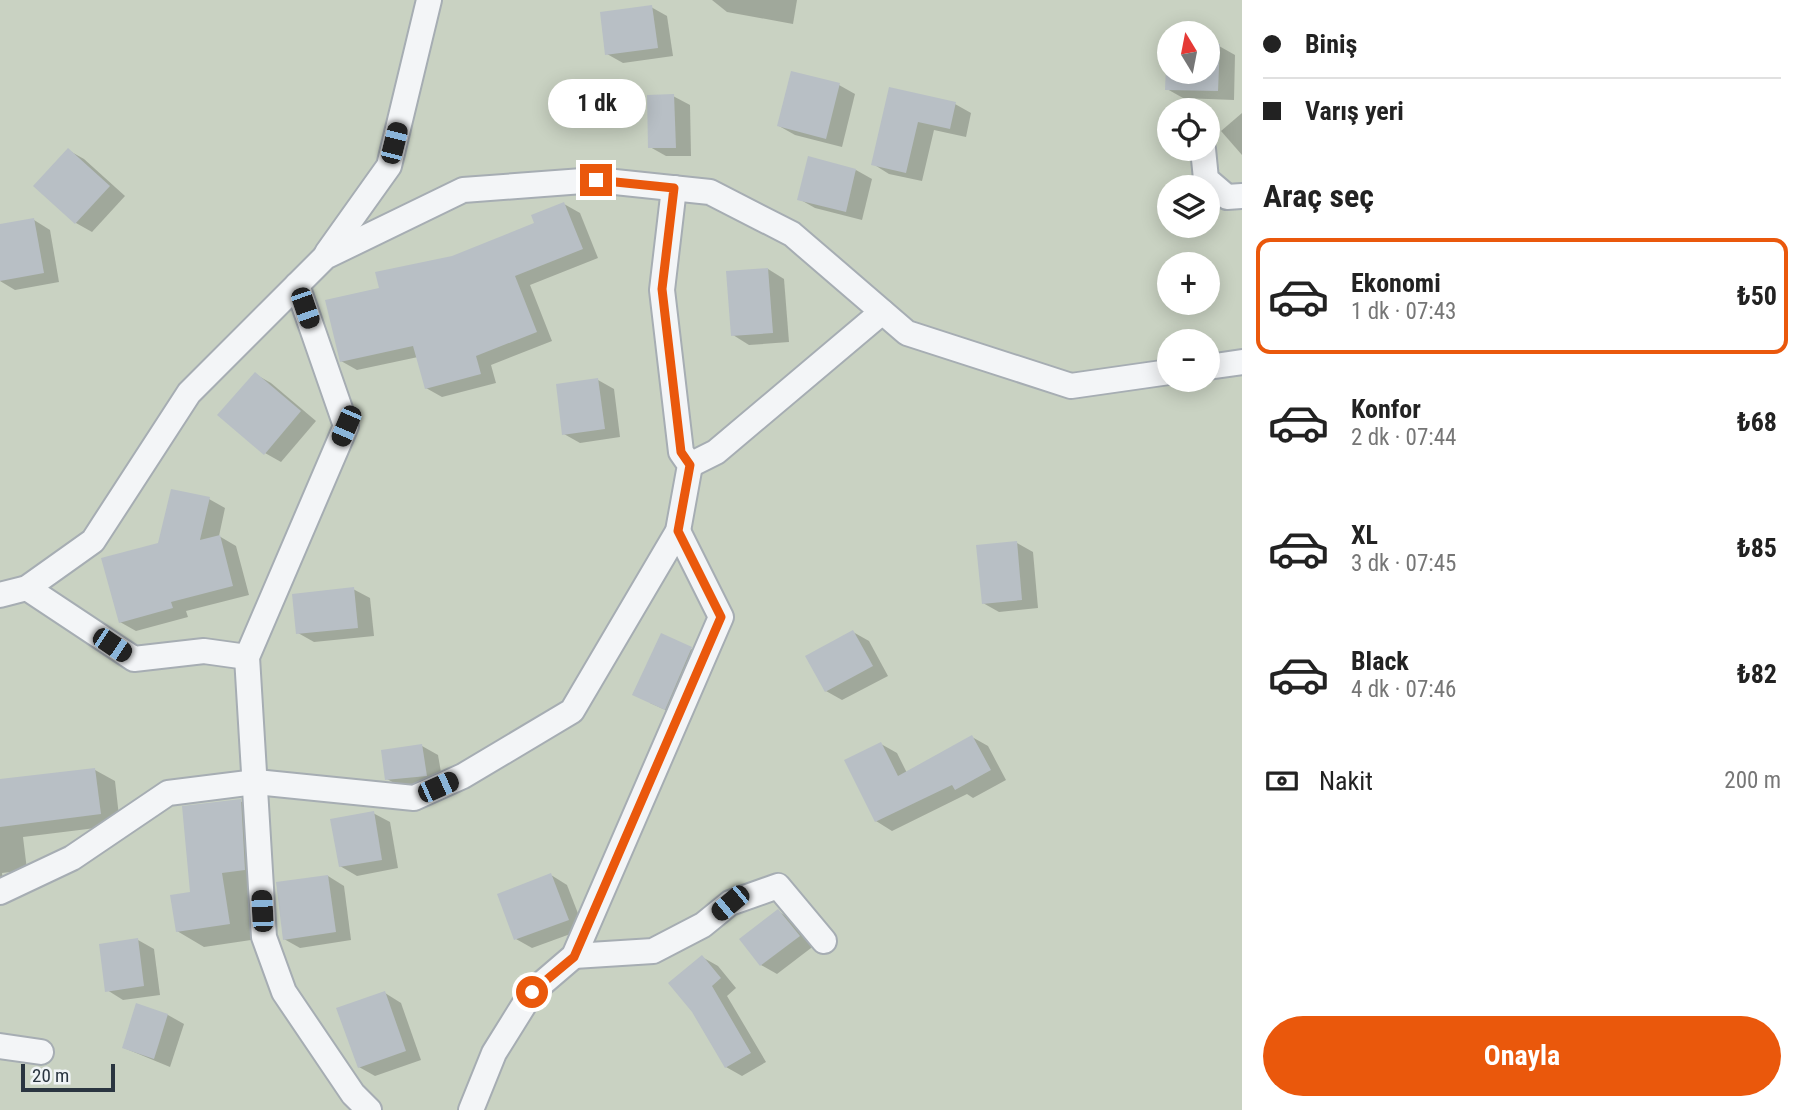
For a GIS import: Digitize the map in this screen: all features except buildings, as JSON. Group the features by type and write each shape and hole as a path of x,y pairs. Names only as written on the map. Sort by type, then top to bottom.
{"street":[{"path":"0,595 27,588 93,541 189,393 325,257 388,166 429,0"},
{"path":"1204,161 1206,179 1227,197 1242,196"},
{"path":"325,257 463,190 596,180 710,192 792,234 907,333 1071,386 1157,374"},
{"path":"0,892 72,858 168,793 256,782 414,797 474,769 572,710 678,531 690,465 681,452 662,289 674,188"},
{"path":"297,285 346,426 247,657 264,937 284,992 353,1094 369,1110"},
{"path":"690,465 716,452 882,312"},
{"path":"1220,365 1242,362"},
{"path":"471,1110 494,1053 532,992 574,957 721,617 678,531"},
{"path":"27,588 134,659 204,651 247,657"},
{"path":"574,957 653,951 704,925 730,903 778,886 824,941"},
{"path":"0,1045 41,1052"}],"green space":[{"path":"0,0 1242,0 1242,1110 0,1110"}],"route":[{"path":"532,992 574,957 721,617 678,531 690,465 681,452 662,289 674,188 596,180"}]}
